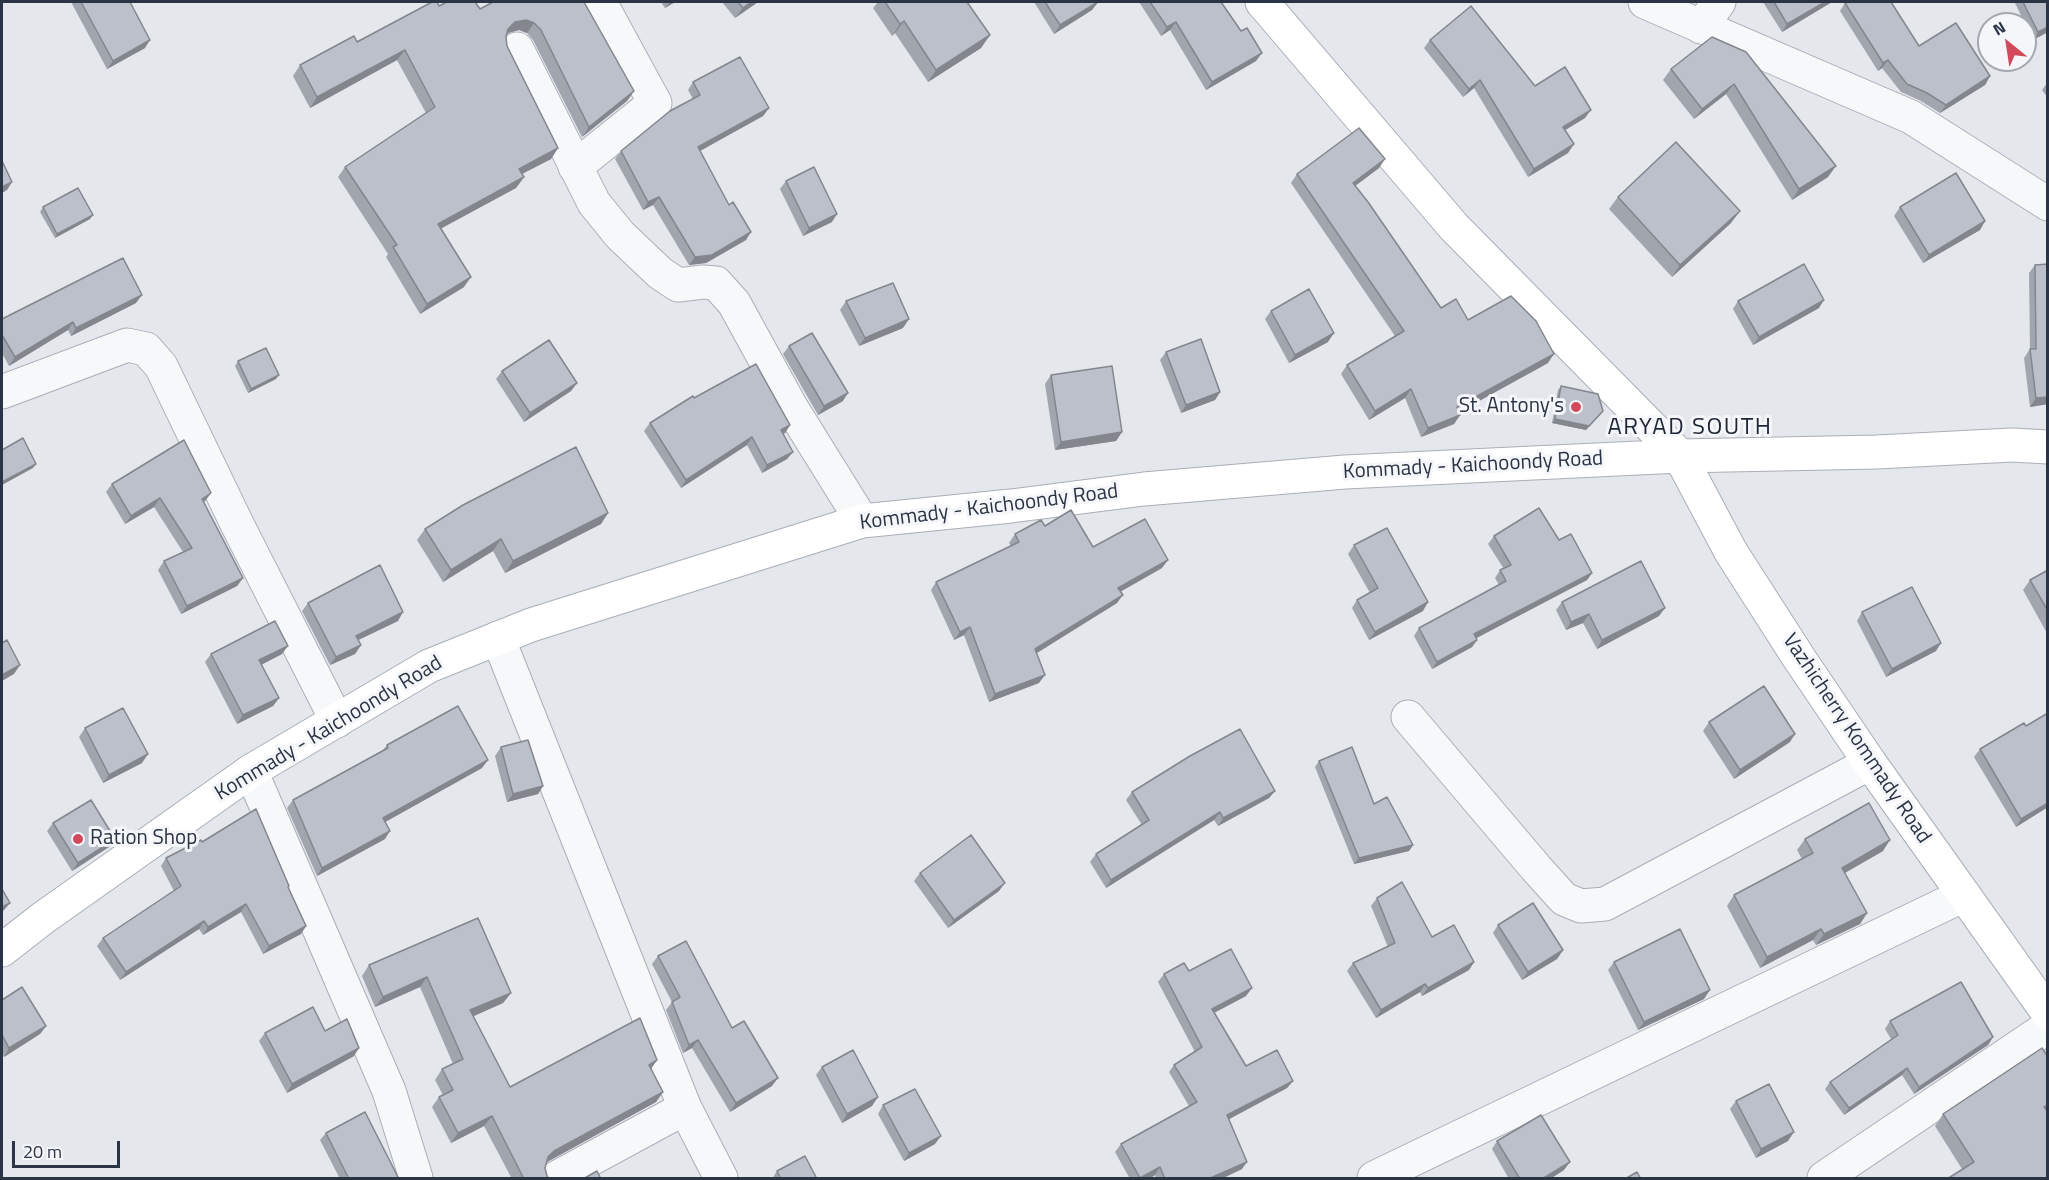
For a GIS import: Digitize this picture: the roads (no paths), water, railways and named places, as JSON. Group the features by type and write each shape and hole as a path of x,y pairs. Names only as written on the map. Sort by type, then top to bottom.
{"main road":[{"name":"Vazhicherry Kommady Road","path":"1262,2 1454,227 1680,456 1731,552 1799,658 2048,1012"},
{"name":"Kommady - Kaichoondy Road","path":"2,950 42,918 251,771 429,666 531,625 862,521 1011,506 1144,489 1346,472 1680,456 1877,452 2012,445 2048,447"}],"street":[{"path":"575,167 655,103 600,2"},
{"path":"1645,2 1710,14 1911,117 2048,204"},
{"path":"518,49 594,203 620,235 660,273 678,285 716,283 734,303 791,407 862,521"},
{"path":"2,392 127,345 146,349 161,366 237,524 337,721"},
{"path":"498,638 685,1108 721,1179"},
{"path":"1408,717 1564,899 1581,906 1605,904 1870,762"},
{"path":"251,771 389,1091 416,1179"},
{"path":"1374,1179 1964,895"},
{"path":"1824,1179 2048,1027"},
{"path":"556,1179 685,1108"}],"place":[{"name":"St. Antony's","path":"1576,407"},
{"name":"Ration Shop","path":"78,839"}],"district":[{"name":"ARYAD SOUTH","path":"1690,428"}]}
